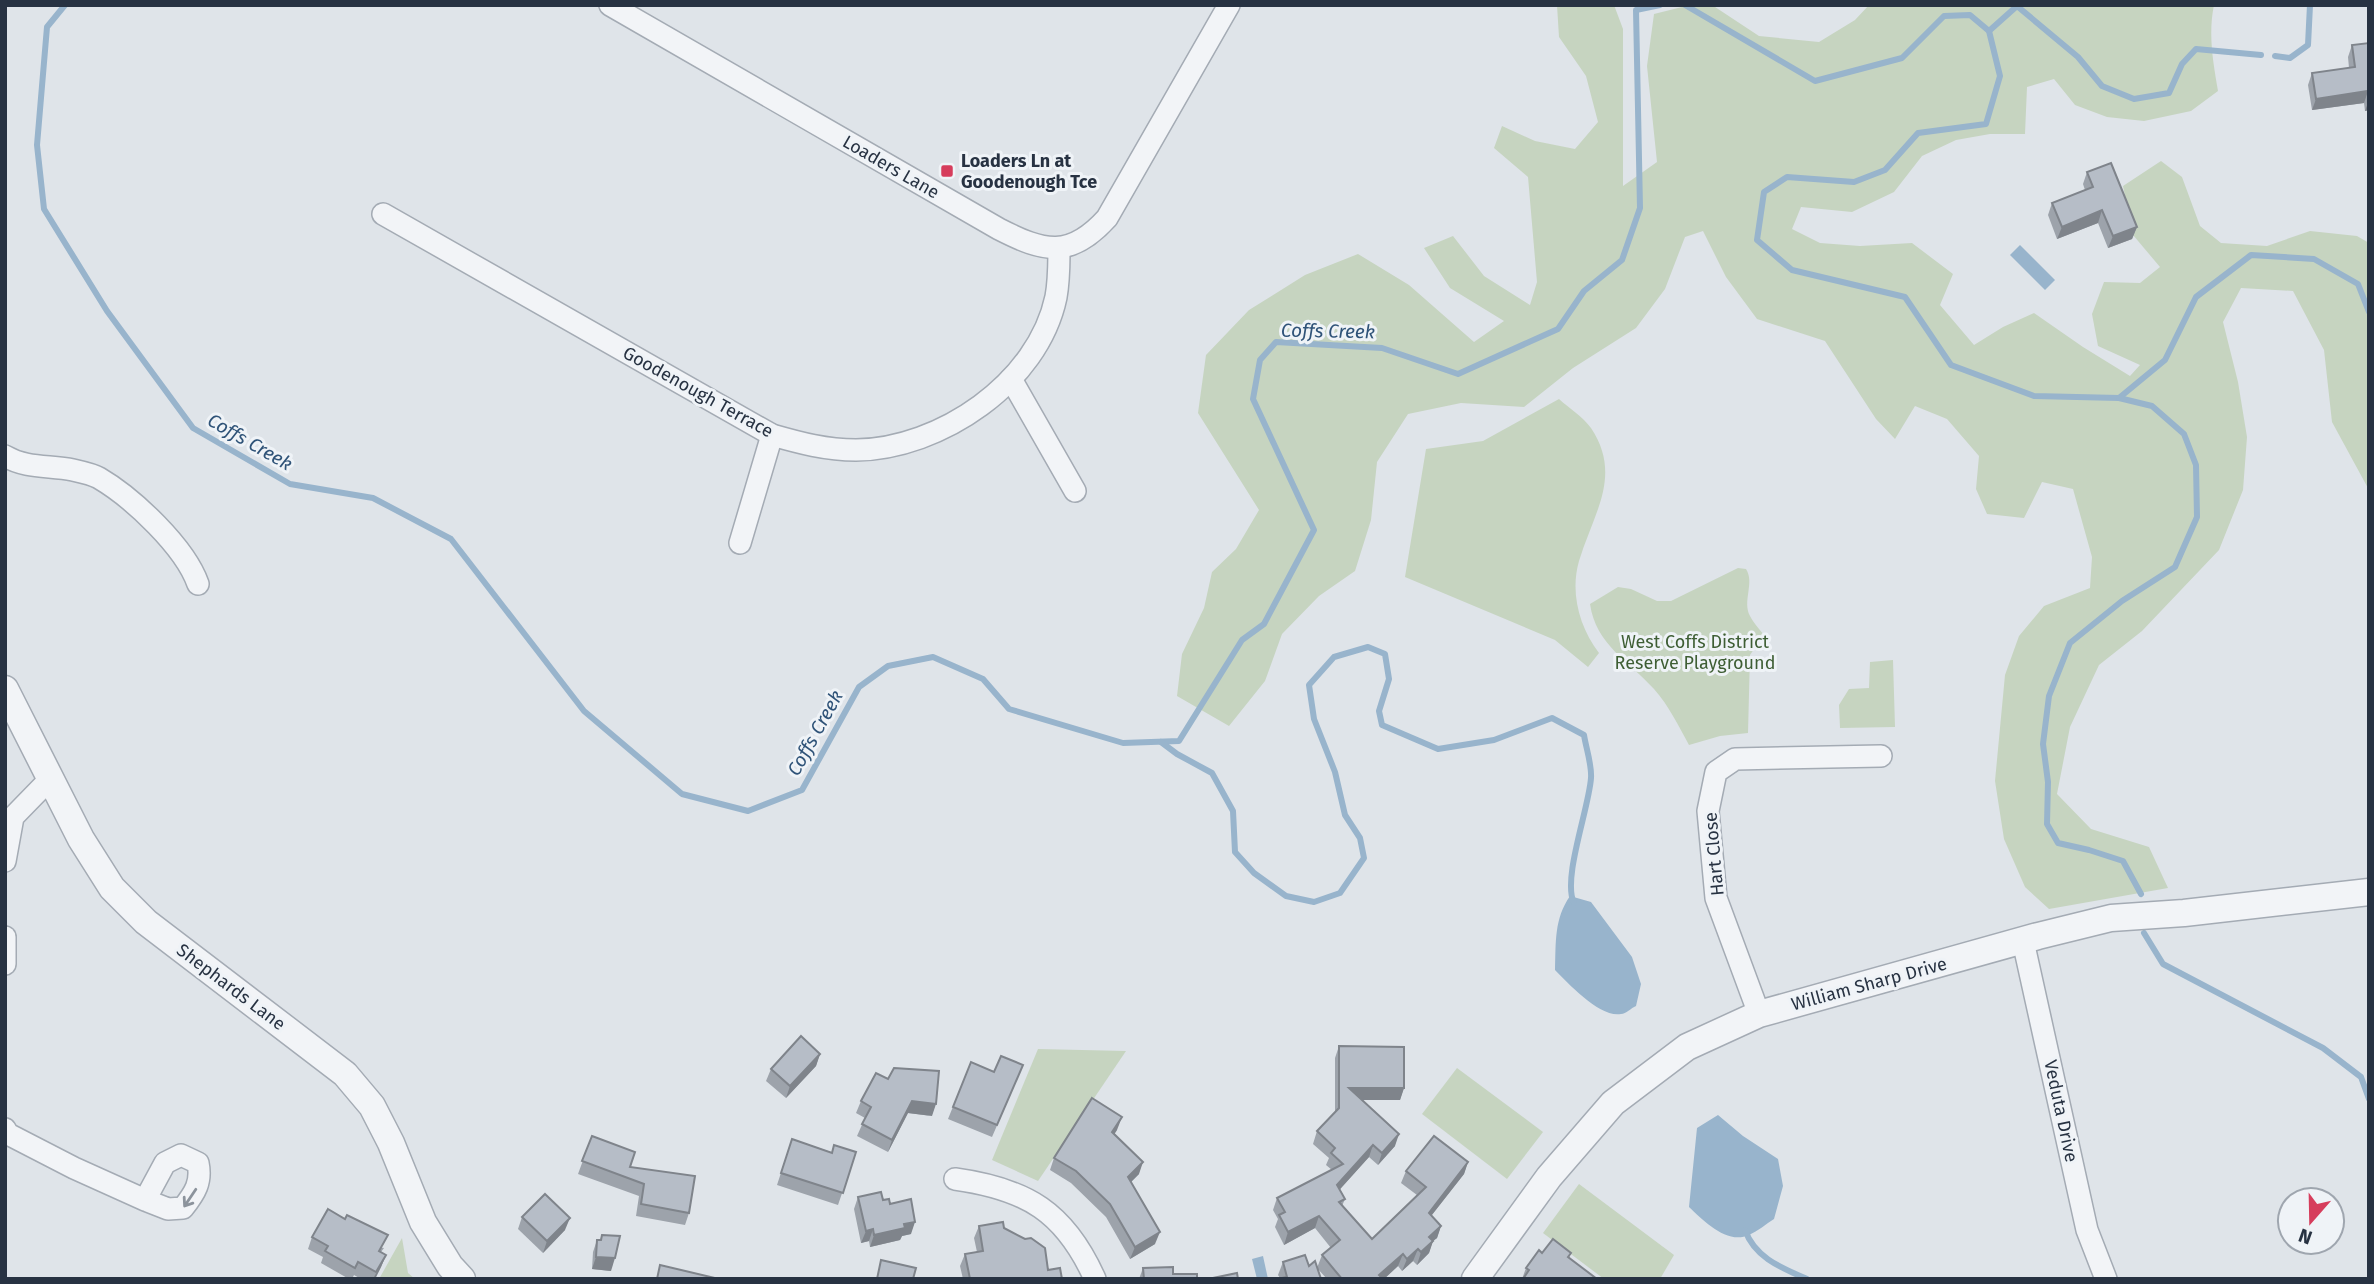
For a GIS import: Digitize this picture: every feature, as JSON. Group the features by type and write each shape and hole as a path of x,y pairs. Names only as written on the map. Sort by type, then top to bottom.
{"street":[{"name":"Loaders Lane","path":"610,5 999,229 1020,240 1059,249"},
{"path":"1059,249 1084,240 1107,218 1229,5"},
{"name":"Goodenough Terrace","path":"383,214 772,435 821,449 859,450 901,443 926,436 980,407 1011,379 1032,351 1046,325 1055,299 1059,249"},
{"path":"1011,379 1075,491"},
{"path":"740,542 772,435"},
{"path":"6,457 21,464 72,470 98,477 142,512 179,549 192,566 198,584"},
{"name":"Shephards Lane","path":"5,689 81,839 113,888 146,922 345,1073 372,1106 391,1143 423,1222 450,1266 463,1279"},
{"name":"Hart Close","path":"1759,1014 1716,898 1709,811 1716,772 1735,760 1881,756"},
{"path":"5,861 13,817 50,779"},
{"name":"William Sharp Drive","path":"1475,1279 1549,1177 1613,1103 1687,1047 1759,1014 2111,918 2369,892"},
{"path":"5,937 5,964"},
{"name":"Veduta Drive","path":"2023,941 2087,1230 2106,1279"},
{"path":"6,1136 145,1200"},
{"path":"956,1179 992,1184 1031,1202 1063,1225 1084,1254 1095,1279"}],"green space":[{"path":"1557,5 1614,5 1623,29 1623,186 1657,162 1647,66 1654,14 1690,5 1712,5 1759,36 1819,42 1855,20 1869,5 2214,5 2211,37 2218,91 2191,111 2144,121 2107,117 2075,105 2054,79 2027,87 2025,134 1990,134 1956,140 1922,156 1894,192 1852,212 1801,207 1792,229 1820,243 1860,246 1912,243 1953,274 1940,305 1974,345 2003,327 2034,313 2130,376 2140,365 2098,346 2092,314 2104,282 2140,283 2160,267 2133,235 2123,186 2161,161 2182,177 2200,226 2221,243 2267,246 2310,231 2357,236 2369,243 2369,490 2332,422 2324,350 2293,291 2241,288 2223,322 2238,382 2247,437 2243,490 2219,550 2142,631 2099,665 2070,727 2057,794 2091,829 2149,847 2168,888 2049,909 2025,887 2004,839 1995,781 2005,675 2019,636 2044,606 2090,588 2092,557 2073,489 2042,482 2024,518 1987,514 1976,489 1979,456 1947,419 1915,406 1895,439 1876,419 1825,341 1757,319 1726,277 1703,231 1685,237 1665,289 1636,328 1573,368 1524,407 1461,403 1408,414 1377,462 1371,520 1355,571 1319,596 1282,634 1265,681 1229,726 1177,696 1182,654 1204,608 1212,572 1236,549 1259,510 1198,413 1206,355 1249,310 1305,275 1358,254 1409,285 1474,342 1504,321 1450,288 1424,248 1453,236 1484,276 1530,305 1537,282 1528,177 1494,148 1502,126 1535,141 1575,149 1598,122 1586,76 1559,37"},
{"path":"1559,399 1591,428 1605,462 1602,495 1576,573 1578,609 1586,632 1599,653 1588,667 1555,640 1405,577 1426,449 1483,441"},
{"name":"West Coffs District Reserve Playground","path":"1738,568 1746,569 1748,574 1747,604 1750,616 1768,640 1756,646 1750,655 1748,733 1720,736 1689,745 1659,695 1606,642 1593,618 1590,604 1618,587 1631,589 1657,601 1671,601"},
{"path":"1893,660 1895,727 1840,728 1839,705 1849,689 1869,688 1870,662"},
{"path":"1038,1049 1126,1051 1038,1181 992,1160"},
{"path":"1457,1068 1543,1132 1507,1179 1422,1114"},
{"path":"1579,1184 1674,1255 1660,1279 1604,1279 1543,1233"},
{"path":"402,1238 408,1273 415,1279 379,1279"}],"water":[{"path":"2020,245 2055,280 2045,290 2010,255"},
{"path":"1570,896 1591,902 1632,957 1641,984 1636,1006 1625,1013 1613,1014 1595,1006 1555,970 1558,922"},
{"path":"1718,1115 1743,1136 1778,1159 1783,1186 1774,1219 1741,1237 1732,1237 1716,1230 1689,1207 1697,1128"},
{"path":"1263,1256 1268,1279 1257,1279 1252,1259"}],"building":[{"path":"2369,43 2369,97 2368,91 2316,99 2312,73 2355,67 2352,45"},
{"path":"2111,163 2137,227 2113,236 2102,210 2062,227 2052,203 2093,187 2087,172"},
{"path":"801,1036 820,1054 790,1086 771,1069"},
{"path":"1339,1046 1404,1047 1404,1088 1349,1088 1399,1134 1382,1153 1373,1145 1337,1185 1345,1199 1339,1202 1372,1239 1426,1187 1406,1171 1434,1136 1468,1162 1429,1213 1441,1226 1429,1237 1433,1241 1421,1252 1418,1249 1407,1259 1403,1254 1379,1275 1383,1279 1342,1279 1322,1255 1340,1240 1319,1216 1288,1232 1279,1215 1285,1212 1277,1198 1343,1164 1331,1153 1335,1148 1317,1131 1339,1108"},
{"path":"1001,1056 1023,1065 997,1125 953,1107 971,1062 994,1072"},
{"path":"894,1068 939,1071 936,1104 912,1101 892,1140 862,1124 871,1107 861,1101 876,1073 888,1079"},
{"path":"1092,1098 1122,1117 1112,1132 1143,1162 1128,1177 1160,1232 1135,1247 1110,1204 1076,1171 1054,1158"},
{"path":"592,1136 635,1152 630,1167 695,1176 689,1213 641,1204 644,1184 582,1161"},
{"path":"792,1139 832,1153 834,1145 856,1152 843,1193 781,1173"},
{"path":"881,1192 883,1200 889,1199 890,1204 911,1199 915,1222 904,1224 905,1228 874,1235 873,1229 866,1231 858,1197"},
{"path":"545,1194 570,1218 547,1241 522,1217"},
{"path":"328,1209 345,1219 347,1215 388,1235 379,1251 386,1255 376,1272 358,1262 355,1268 325,1251 328,1246 312,1237"},
{"path":"1003,1222 1004,1228 1025,1239 1031,1238 1045,1248 1048,1270 1060,1268 1062,1279 970,1279 965,1254 983,1251 979,1226"},
{"path":"602,1235 620,1236 615,1258 596,1257 597,1240 601,1240"},
{"path":"1553,1239 1571,1253 1568,1257 1597,1279 1523,1279 1529,1270 1526,1268 1539,1250 1542,1253"},
{"path":"1305,1255 1309,1266 1315,1261 1321,1279 1277,1279 1287,1277 1283,1262"},
{"path":"881,1260 916,1268 913,1279 877,1279"},
{"path":"660,1265 715,1278 715,1279 657,1279"},
{"path":"1173,1267 1173,1274 1197,1274 1197,1279 1144,1279 1143,1268"},
{"path":"1237,1273 1238,1279 1208,1279"}],"waterway":[{"name":"Coffs Creek","path":"65,5 47,27 37,145 44,209 107,311 193,428 290,484 373,498 451,539 584,711 682,794 748,811 802,790 859,687 888,666 933,657 983,679 1009,709 1123,743 1179,741 1242,640 1264,624 1314,530 1253,399 1260,360 1276,342 1382,348 1458,374 1558,329 1584,291 1622,260 1640,208 1636,10 1660,5"},
{"name":"Coffs Creek","path":"1685,5 1815,81 1902,58 1944,16 1970,15 1989,31 2000,76 1986,124 1918,133 1885,170 1854,182 1787,177 1764,192 1757,240 1792,270 1905,297 1951,365 2034,396 2119,398 2165,360 2196,297 2251,255 2314,259 2358,284 2369,312"},
{"path":"2275,56 2290,58 2308,45 2310,5"},
{"path":"1989,31 2017,6 2078,57 2102,86 2134,99 2169,93 2182,64 2196,49 2261,55"},
{"path":"2119,398 2152,406 2184,434 2196,465 2197,517 2175,567 2122,601 2070,643 2049,696 2043,744 2048,782 2047,824 2058,843 2123,861 2141,894"},
{"path":"1161,742 1212,773 1233,811 1235,852 1254,873 1286,896 1314,902 1340,893 1364,858 1360,838 1345,815 1335,772 1314,719 1309,685 1334,657 1368,647 1385,654 1389,679 1379,711 1382,725 1438,749 1494,740 1552,718 1584,735 1591,768 1589,791 1571,878 1574,903"},
{"path":"2144,933 2163,964 2323,1048 2361,1077 2369,1099"},
{"path":"1745,1230 1762,1255 1807,1279"}],"place":[{"name":"Loaders Ln at Goodenough Tce","path":"947,171"}]}
